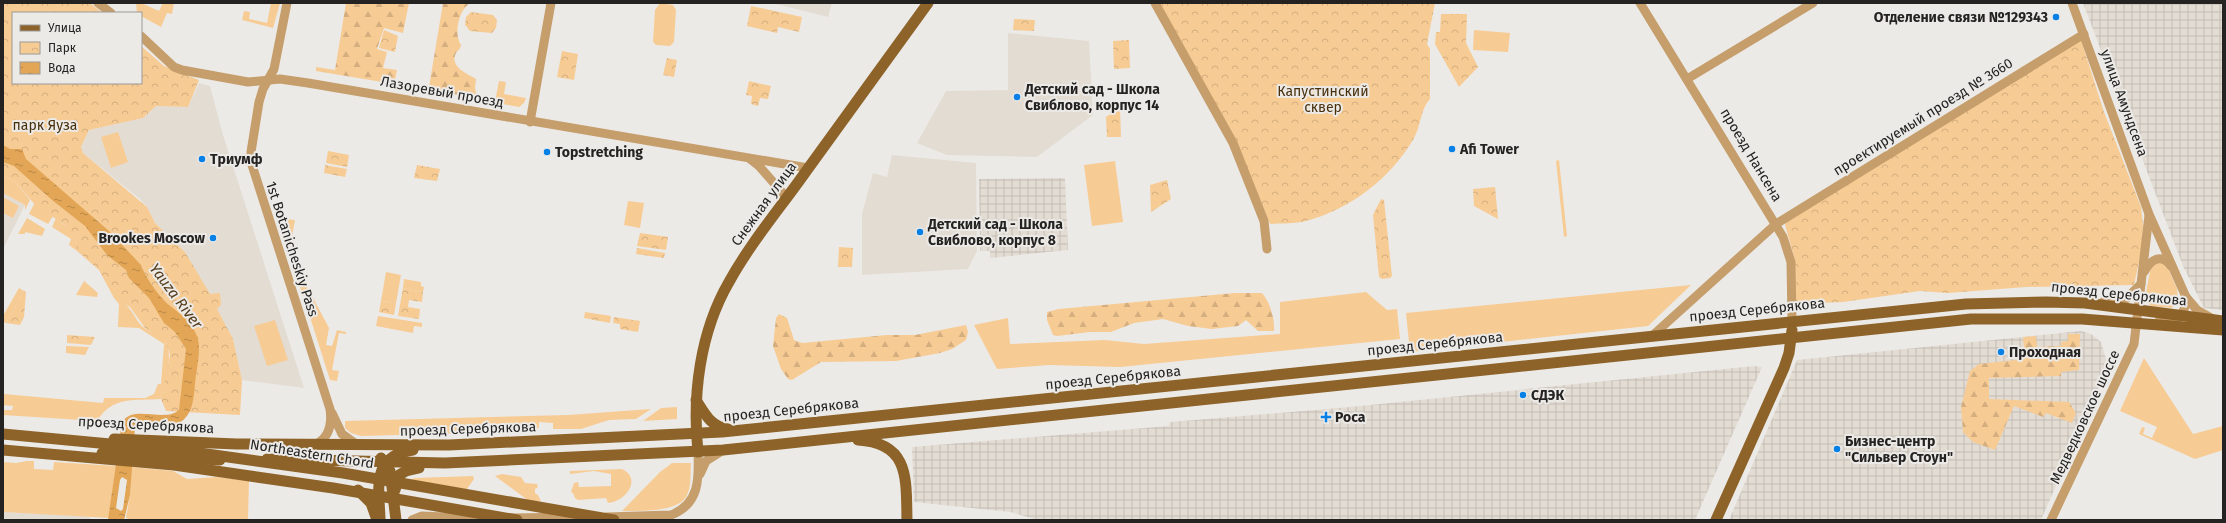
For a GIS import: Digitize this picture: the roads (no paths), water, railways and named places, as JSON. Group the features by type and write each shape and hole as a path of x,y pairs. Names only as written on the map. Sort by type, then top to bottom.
{"main road":[{"name":"Снежная улица","path":"698,452 696,434 696,400 700,370 707,338 722,296 739,265 928,3"},
{"name":"проезд Серебрякова","path":"3,433 144,441 237,444 361,445 449,445 696,434 1966,304 2039,302 2086,303 2219,320"},
{"name":"проезд Серебрякова","path":"3,449 187,459 305,458 445,463 698,452 1971,319 2043,317 2223,330"},
{"name":"проезд Нансена","path":"1716,520 1784,368 1792,337 1792,321"},
{"path":"696,400 707,418 717,426 744,430"},
{"name":"Northeastern Chord","path":"3,433 193,452 343,473 614,520"},
{"path":"833,439 866,441 890,449 897,456 904,467 908,520"},
{"path":"361,445 377,454 385,462 390,471 396,520"},
{"path":"379,520 379,483 385,462 398,453 449,445"},
{"path":"3,449 182,466 333,488 517,520"},
{"path":"187,459 245,475 351,487 366,496 379,520"},
{"path":"394,500 399,475 406,471 445,463"}],"street":[{"path":"98,3 110,12"},
{"name":"1st Botanicheskiy Pass","path":"287,3 274,69 261,94 255,125 251,152 254,176 330,409 342,434 361,445"},
{"path":"530,122 551,3"},
{"path":"1155,3 1233,143 1264,220 1268,249"},
{"name":"проезд Нансена","path":"1640,3 1776,224 1789,250 1791,262 1792,321"},
{"path":"1687,79 1813,3"},
{"name":"улица Амундсена","path":"2072,3 2149,214 2186,297"},
{"name":"проектируемый проезд № 3660","path":"1652,336 1776,224 2084,34"},
{"name":"Лазоревый проезд","path":"142,37 174,67 182,70 248,82 280,79 308,83 530,122 808,168"},
{"path":"749,159 759,166 787,198"},
{"name":"улица Амундсена","path":"2137,310 2142,280 2149,214"},
{"path":"2086,303 2126,299 2142,280 2147,267 2156,258 2162,258 2168,262 2177,274"},
{"path":"2112,306 2126,312 2136,323 2168,321 2180,315 2187,306 2186,297"},
{"path":"2186,297 2197,310 2219,320"},
{"name":"Медведковское шоссе","path":"2051,520 2132,350 2137,310"},
{"name":"1st Botanicheskiy Pass","path":"316,444 328,434 331,416 330,409"},
{"path":"412,520 426,516 490,519 671,515 688,505 698,483 701,468 706,461 723,450"},
{"path":"698,452 698,483"}],"water":[{"path":"3,145 10,149 22,149 26,159 109,231 141,265 157,292 165,302 188,322 197,336 199,347 198,360 193,399 189,414 177,424 146,425 135,428 130,495 124,520 108,520 122,422 127,417 134,414 165,415 173,414 179,410 186,349 175,332 164,323 149,298 129,278 126,270 107,255 85,226 52,200 14,166 3,162","holes":["122,477 127,480 123,509 121,511 116,508 120,480"]}],"place":[{"name":"Отделение связи №129343","path":"2056,17"},
{"name":"Детский сад - Школа Свиблово, корпус 14","path":"1017,97"},
{"name":"Afi Tower","path":"1452,149"},
{"name":"Topstretching","path":"547,152"},
{"name":"Триумф","path":"202,159"},
{"name":"Детский сад - Школа Свиблово, корпус 8","path":"920,232"},
{"name":"Brookes Moscow","path":"213,238"},
{"name":"Проходная","path":"2001,352"},
{"name":"СДЭК","path":"1523,395"},
{"name":"Роса","path":"1326,417"},
{"name":"Бизнес-центр \"Сильвер Стоун\"","path":"1837,449"}],"park label":[{"name":"Капустинский сквер","path":"1323,100"},
{"name":"парк Яуза","path":"45,125"}],"water label":[{"name":"Yauza River","path":"176,296"}]}
